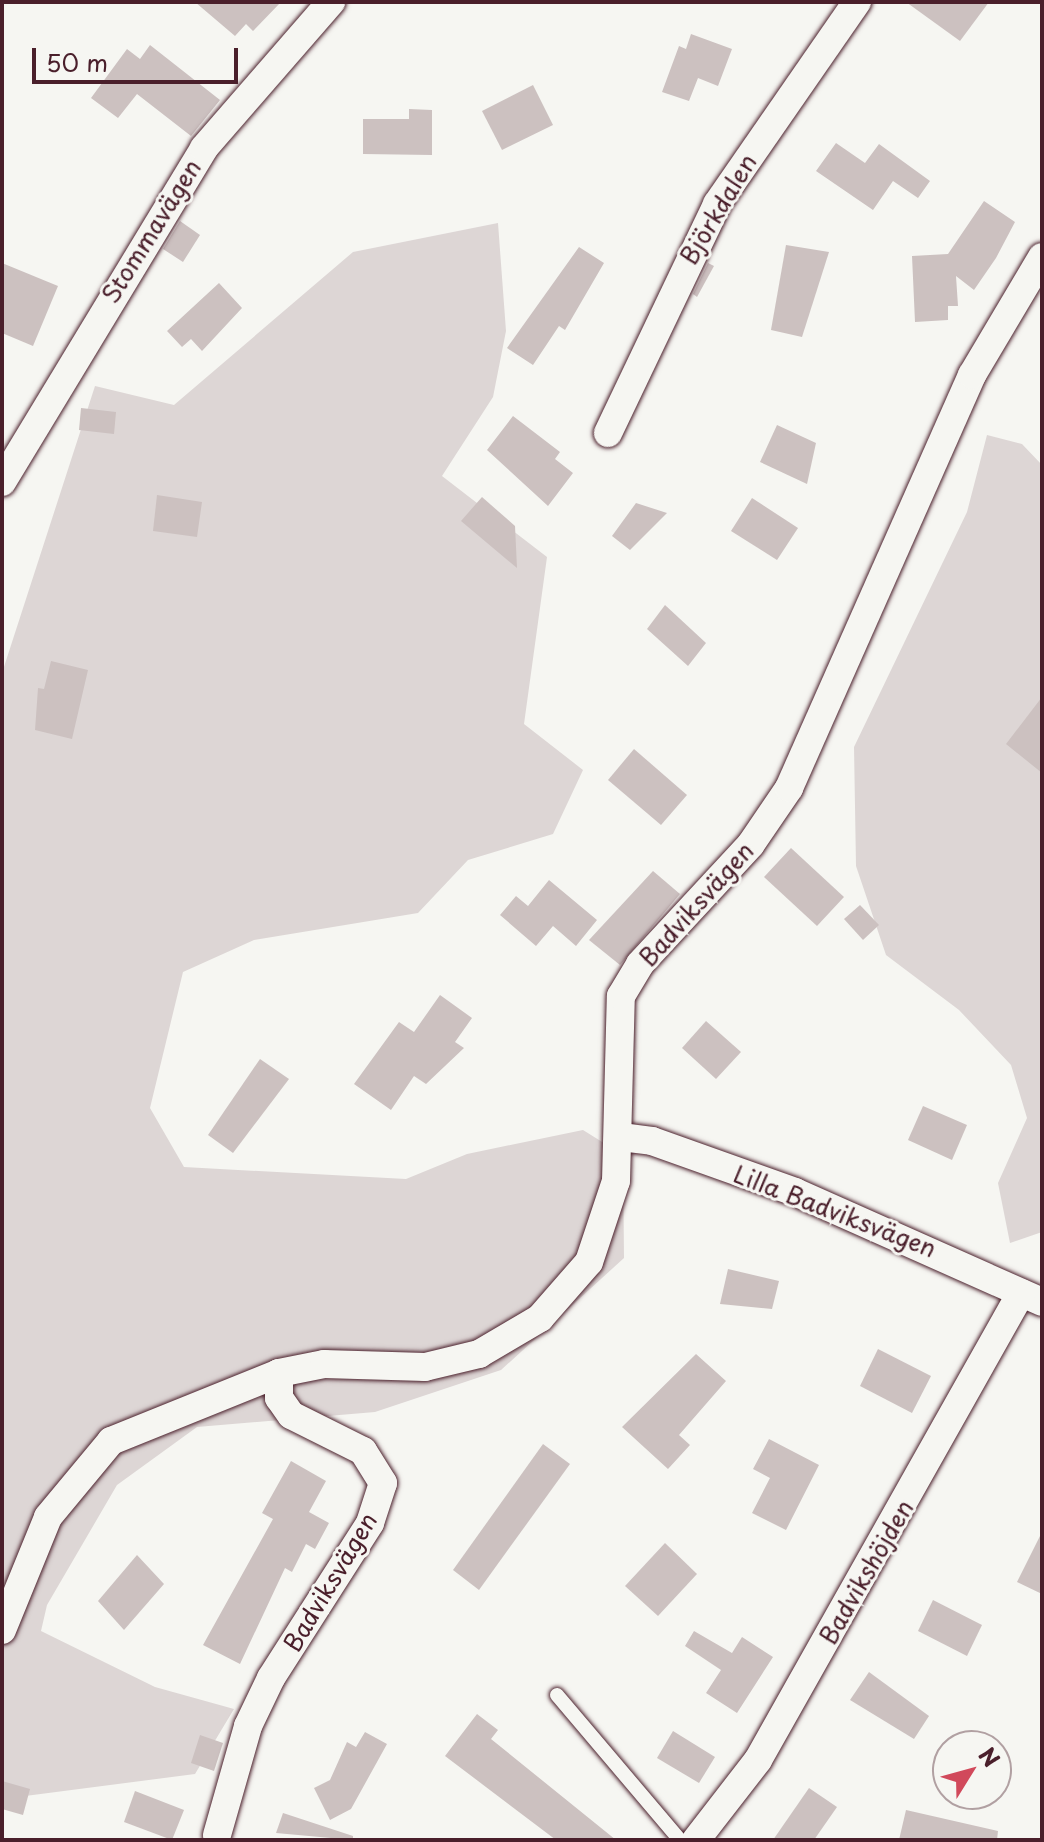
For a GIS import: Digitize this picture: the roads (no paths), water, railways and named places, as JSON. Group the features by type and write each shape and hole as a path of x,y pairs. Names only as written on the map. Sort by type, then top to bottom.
{"street":[{"name":"Stommavägen","path":"2,482 204,148 331,2"},
{"name":"Björkdalen","path":"608,433 717,204 857,2"},
{"name":"Badviksvägen","path":"2,1630 26,1559 93,1455 153,1420 279,1373 324,1364 452,1363 515,1336 566,1291 595,1251 621,1137 615,1047 621,996 640,964 751,844 789,788 972,375 1042,257"},
{"name":"Lilla Badviksvägen","path":"621,1137 795,1192 1031,1298"},
{"name":"Badvikshöjden","path":"696,1840 758,1760 1031,1298"},
{"name":"Badviksvägen","path":"217,1835 248,1726 271,1678 370,1523 383,1483 363,1451 291,1415 279,1398 279,1373"}],"lane":[{"path":"557,1695 680,1840"}]}
